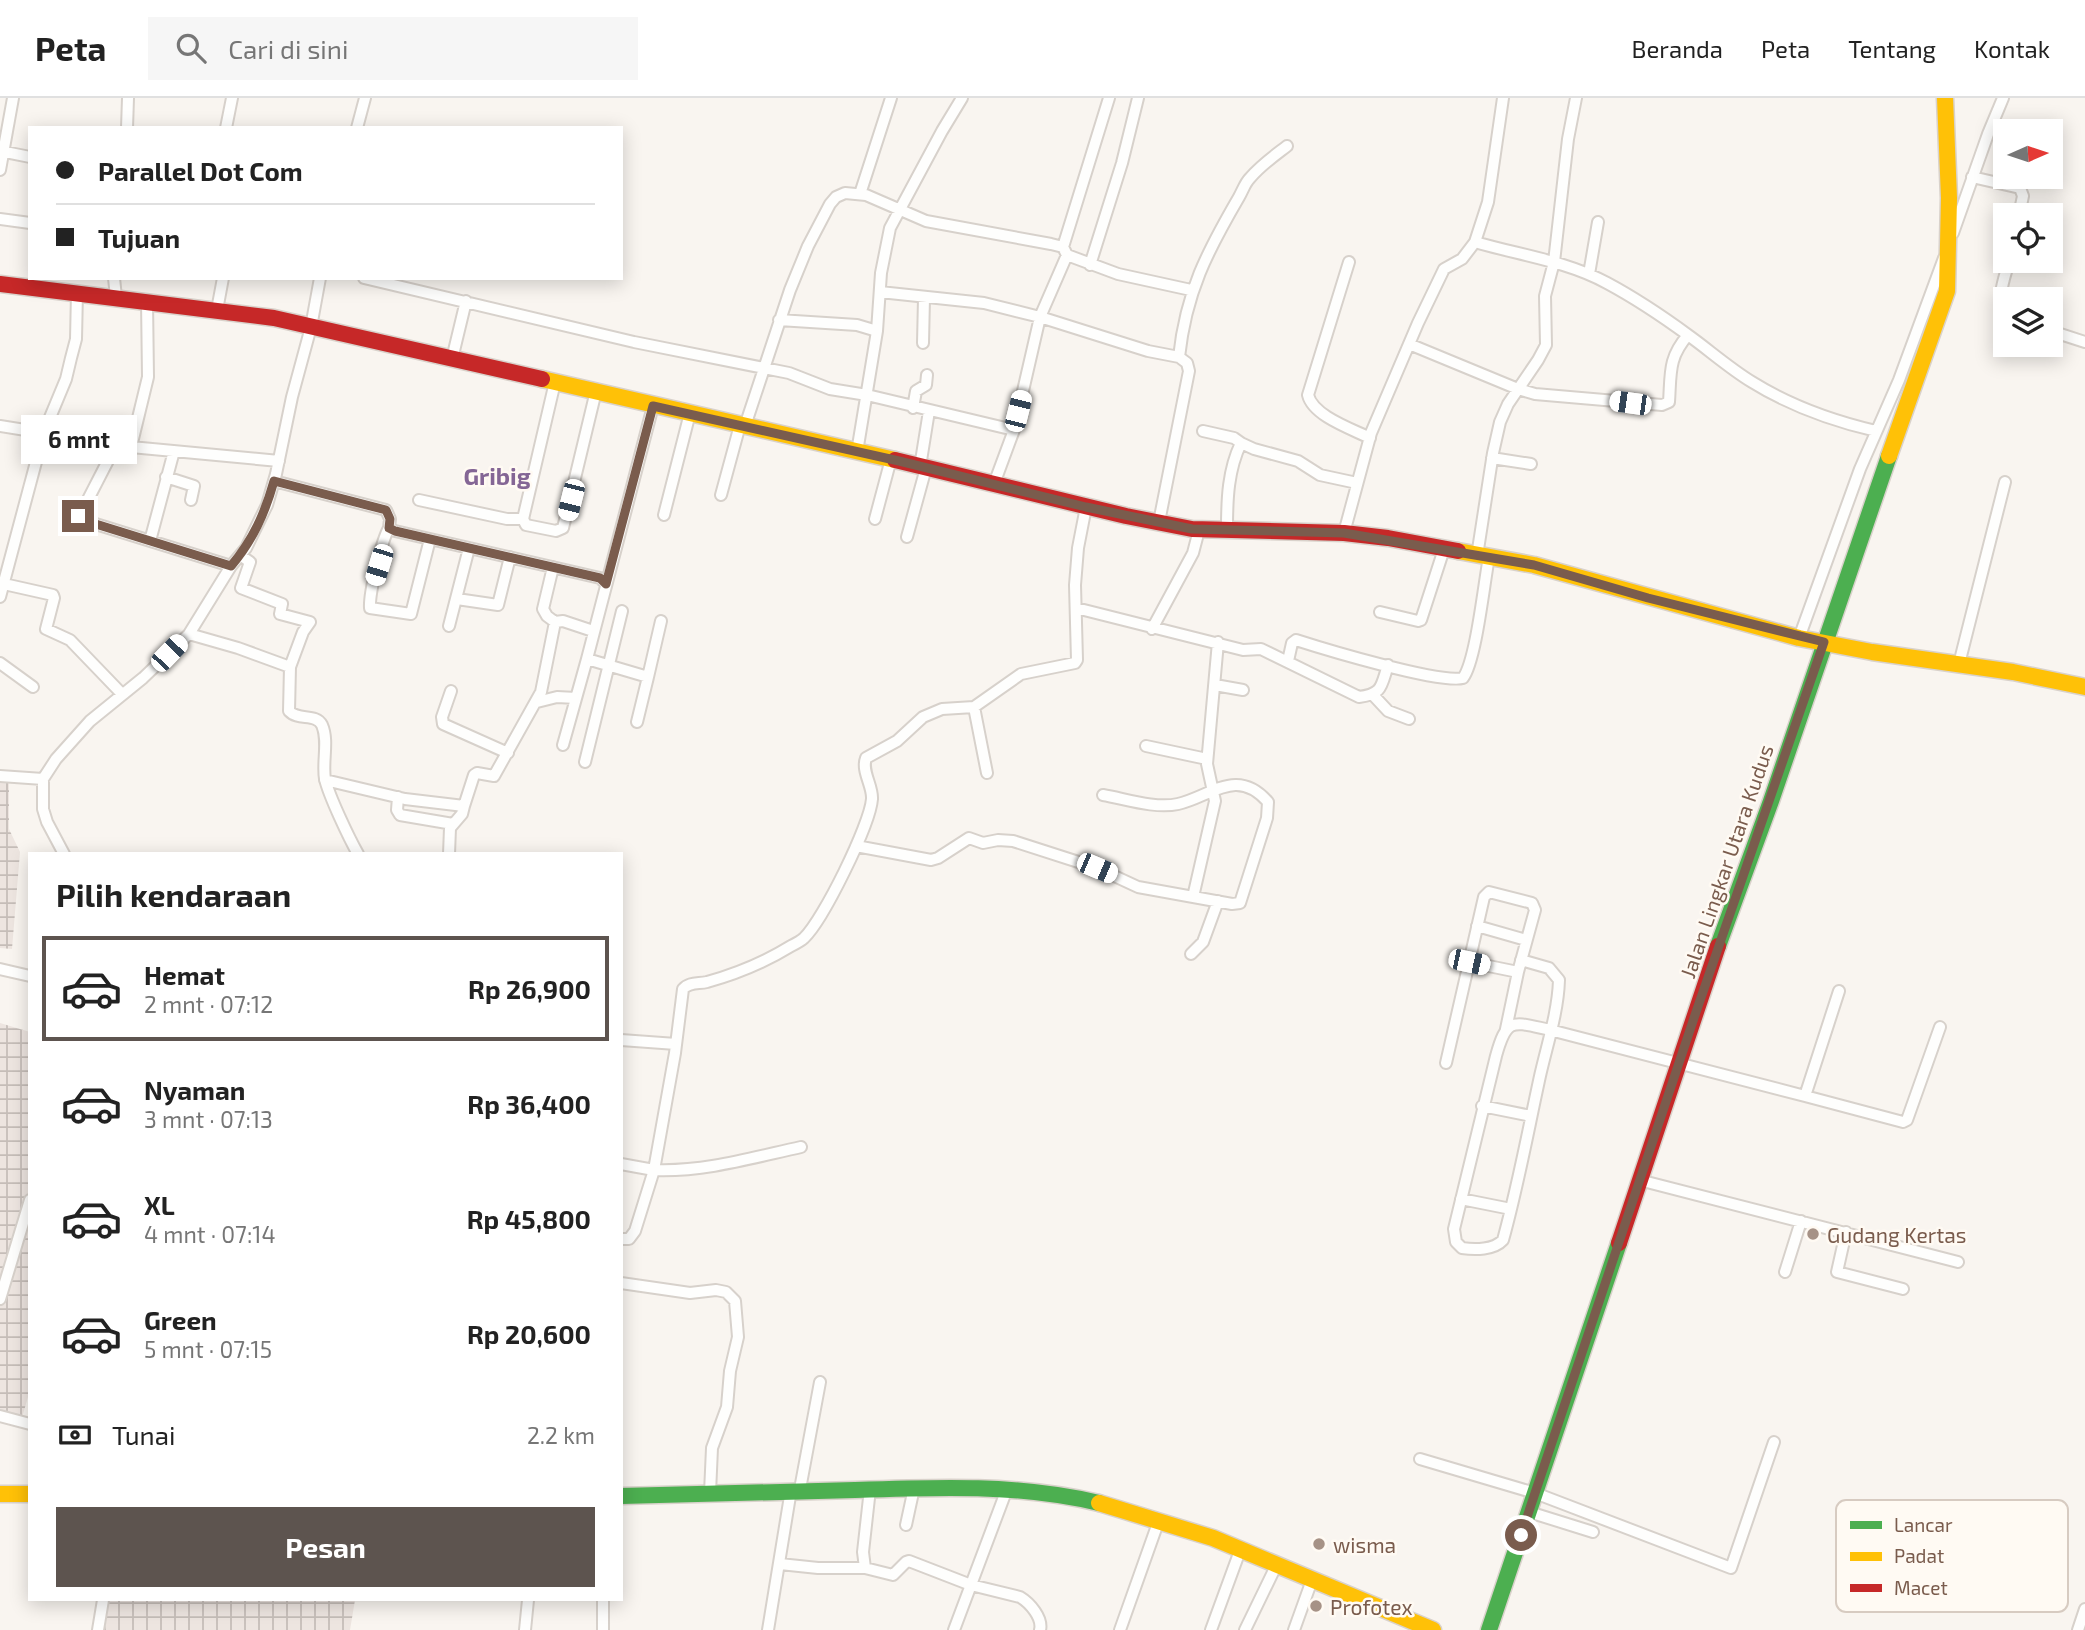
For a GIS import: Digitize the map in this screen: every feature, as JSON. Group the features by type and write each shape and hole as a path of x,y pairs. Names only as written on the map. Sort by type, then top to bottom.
{"main road":[{"name":"Jalan Lingkar Utara Kudus","path":"1489,1630 1679,1063 1947,292 1948,136 1945,98"},
{"path":"0,284 274,318 1159,522 1199,530 1227,528 1254,532 1344,533 1534,565 1799,638 2085,687"},
{"path":"623,1496 914,1488 1007,1489 1082,1497 1241,1548 1433,1630"},
{"path":"0,1494 28,1494"}],"street":[{"path":"0,170 13,98"},
{"path":"127,126 128,98"},
{"path":"226,126 232,98"},
{"path":"358,126 365,98"},
{"path":"860,194 891,98"},
{"path":"858,452 877,331 881,273 890,228 962,98"},
{"path":"994,484 1014,430 1040,317 1065,251 1109,98"},
{"path":"1090,265 1122,163 1138,98"},
{"path":"1344,533 1370,438 1409,344 1444,269 1462,259 1475,242 1488,202 1503,98"},
{"path":"1288,661 1292,643 1296,639 1388,665 1452,679 1462,678 1468,671 1492,458 1500,422 1546,345 1545,296 1553,262 1567,139 1576,98"},
{"path":"1799,638 1875,431 1899,380 2003,98"},
{"path":"1179,357 1191,290 1221,226 1247,181 1262,165 1287,146"},
{"path":"2,151 28,157"},
{"path":"1972,177 2020,188 2023,196 2022,203"},
{"path":"721,495 779,320 808,246 830,204 845,193 860,194 901,208 926,221 1065,251 1090,265 1118,274 1191,290"},
{"path":"0,219 28,223"},
{"path":"1589,274 1598,222"},
{"path":"1475,242 1589,274 1640,302 1740,374 1779,397 1815,413 1875,431"},
{"path":"1349,262 1308,396 1312,407 1320,413 1370,438"},
{"path":"114,280 116,297"},
{"path":"217,310 223,280"},
{"path":"63,852 43,809 43,779 90,721 143,678 189,634 261,520 274,481 303,352 312,327 320,280"},
{"path":"372,280 634,342 789,373 820,387 867,395 1014,430"},
{"path":"0,597 4,584 5,558 44,432 66,379 74,349 77,292"},
{"path":"880,292 984,303 1040,317 1148,351 1179,357 1187,363 1189,371 1159,522"},
{"path":"923,343 924,298"},
{"path":"131,447 148,377 147,301"},
{"path":"452,359 466,302"},
{"path":"779,320 857,325 877,331"},
{"path":"1409,344 1518,389 1547,396 1667,405 1670,368 1677,348 1688,335"},
{"path":"2063,335 2085,342"},
{"path":"913,408 916,391 926,385 927,375"},
{"path":"555,382 523,519 526,525 556,531 563,528 596,391"},
{"path":"563,745 653,406"},
{"path":"907,537 923,468 929,411"},
{"path":"664,515 690,413"},
{"path":"0,426 131,447 279,461"},
{"path":"1203,431 1234,438 1241,443 1298,461 1320,475 1357,483"},
{"path":"1227,528 1231,474 1241,443"},
{"path":"116,445 78,516 86,521 231,566"},
{"path":"150,541 174,451"},
{"path":"1492,458 1531,464"},
{"path":"875,519 891,459"},
{"path":"166,477 194,486 191,500"},
{"path":"274,481 386,510 390,519 389,528 383,540 370,608 410,615 430,539"},
{"path":"1959,664 2005,482"},
{"path":"419,500 507,519 523,519"},
{"path":"623,1240 629,1239 635,1231 654,1170 683,989 690,984 729,976 804,937 820,915 856,846 872,803 864,766 866,758 897,741 923,717 942,709 974,706 1021,674 1075,663 1075,585 1078,548 1086,507"},
{"path":"389,528 600,578 606,584"},
{"path":"1152,629 1193,553 1199,530"},
{"path":"449,626 470,548"},
{"path":"1380,612 1421,620 1444,549"},
{"path":"240,555 250,562 241,588 282,604 280,614 310,622 303,632 290,667 289,710 295,716 321,722 325,780 357,852"},
{"path":"457,599 498,605 510,557"},
{"path":"553,567 543,609 547,616 555,622 563,621 593,631"},
{"path":"4,584 53,595 46,629 70,640 122,694"},
{"path":"1076,608 1242,650 1261,649 1359,697 1378,690"},
{"path":"585,762 622,611"},
{"path":"637,722 661,621"},
{"path":"449,852 450,832 462,814 474,775 477,773 494,776 537,702 555,622"},
{"path":"189,634 290,667"},
{"path":"1193,897 1215,801 1207,759 1218,642"},
{"path":"587,659 648,677"},
{"path":"0,663 33,687"},
{"path":"1388,665 1378,690 1388,711 1409,719"},
{"path":"1215,685 1243,690"},
{"path":"451,691 442,717 443,724 508,753"},
{"path":"537,702 557,696 576,698"},
{"path":"974,706 987,773"},
{"path":"1146,746 1207,759"},
{"path":"0,776 43,779"},
{"path":"325,780 398,797 464,806"},
{"path":"856,846 931,860 969,838 983,843 1013,841 1097,868 1138,887 1237,904 1243,899 1268,818 1269,806 1262,795 1240,786 1221,786 1178,804 1154,804 1103,795"},
{"path":"398,797 397,810 400,815 453,824"},
{"path":"1447,1063 1486,893 1492,892 1532,903 1535,912 1525,940 1506,1029 1500,1041 1482,1106 1454,1235 1457,1244 1465,1249 1492,1247 1503,1240 1511,1209 1559,980 1549,968 1521,960"},
{"path":"1191,954 1203,942 1218,901"},
{"path":"1477,926 1525,940"},
{"path":"1469,962 1518,972"},
{"path":"0,969 28,976"},
{"path":"1805,1096 1839,991"},
{"path":"1506,1029 1518,1024 1550,1030 1903,1122 1907,1120 1940,1027"},
{"path":"623,1040 676,1044"},
{"path":"1482,1106 1531,1116"},
{"path":"623,1164 681,1171 801,1147"},
{"path":"1639,1180 1958,1262"},
{"path":"1461,1199 1511,1209"},
{"path":"0,1299 28,1206"},
{"path":"1785,1272 1801,1221"},
{"path":"1846,1233 1837,1272 1903,1289"},
{"path":"623,1283 690,1293 716,1290 726,1292 734,1300 738,1336 730,1371 727,1407 712,1448 710,1493"},
{"path":"768,1630 820,1382"},
{"path":"0,1416 28,1423"},
{"path":"1420,1459 1535,1493 1731,1567 1774,1442"},
{"path":"906,1525 914,1488"},
{"path":"865,1568 863,1552 870,1489"},
{"path":"954,1630 1007,1489"},
{"path":"1529,1511 1593,1532"},
{"path":"1120,1630 1159,1520"},
{"path":"1211,1630 1241,1548"},
{"path":"780,1564 818,1568 865,1568 893,1575 909,1561 971,1585 1020,1597 1039,1615 1040,1630"},
{"path":"1244,1630 1277,1564"},
{"path":"1294,1630 1312,1580"},
{"path":"98,1630 103,1601"},
{"path":"525,1630 528,1601"},
{"path":"603,1601 603,1630"},
{"path":"2078,1630 2085,1609"}],"shaded area":[{"path":"0,782 9,782 9,829 20,852 12,949 0,948"},
{"path":"0,1023 28,1031 28,1397 21,1421 0,1415"},
{"path":"109,1601 355,1601 350,1630 105,1630"}],"traffic: fast":[{"path":"1718,946 1771,801 1889,456"},
{"path":"1489,1630 1619,1243"},
{"path":"623,1496 947,1488 1009,1490 1099,1503"}],"traffic: slow":[{"path":"1889,456 1947,291 1949,198 1945,98"},
{"path":"542,379 895,460"},
{"path":"1458,551 1534,565 1799,638 1872,652 2013,672 2085,687"},
{"path":"0,1494 28,1494"},
{"path":"1099,1503 1213,1538 1433,1630"}],"traffic: jam":[{"path":"0,284 274,318 542,379"},
{"path":"895,460 1126,516 1192,529 1344,533 1458,551"},
{"path":"1619,1243 1718,946"}],"place":[{"name":"Gudang Kertas","path":"1813,1234"},
{"name":"wisma","path":"1319,1544"},
{"name":"Profotex","path":"1316,1606"}],"district":[{"name":"Gribig","path":"497,475"}],"route":[{"path":"78,516 101,526 231,566 246,548 261,520 274,481 386,510 390,519 389,528 395,531 600,578 606,584 653,406 899,461 1086,507 1192,529 1344,533 1388,538 1534,565 1648,598 1799,638 1824,642 1771,801 1736,894 1521,1535"}]}
